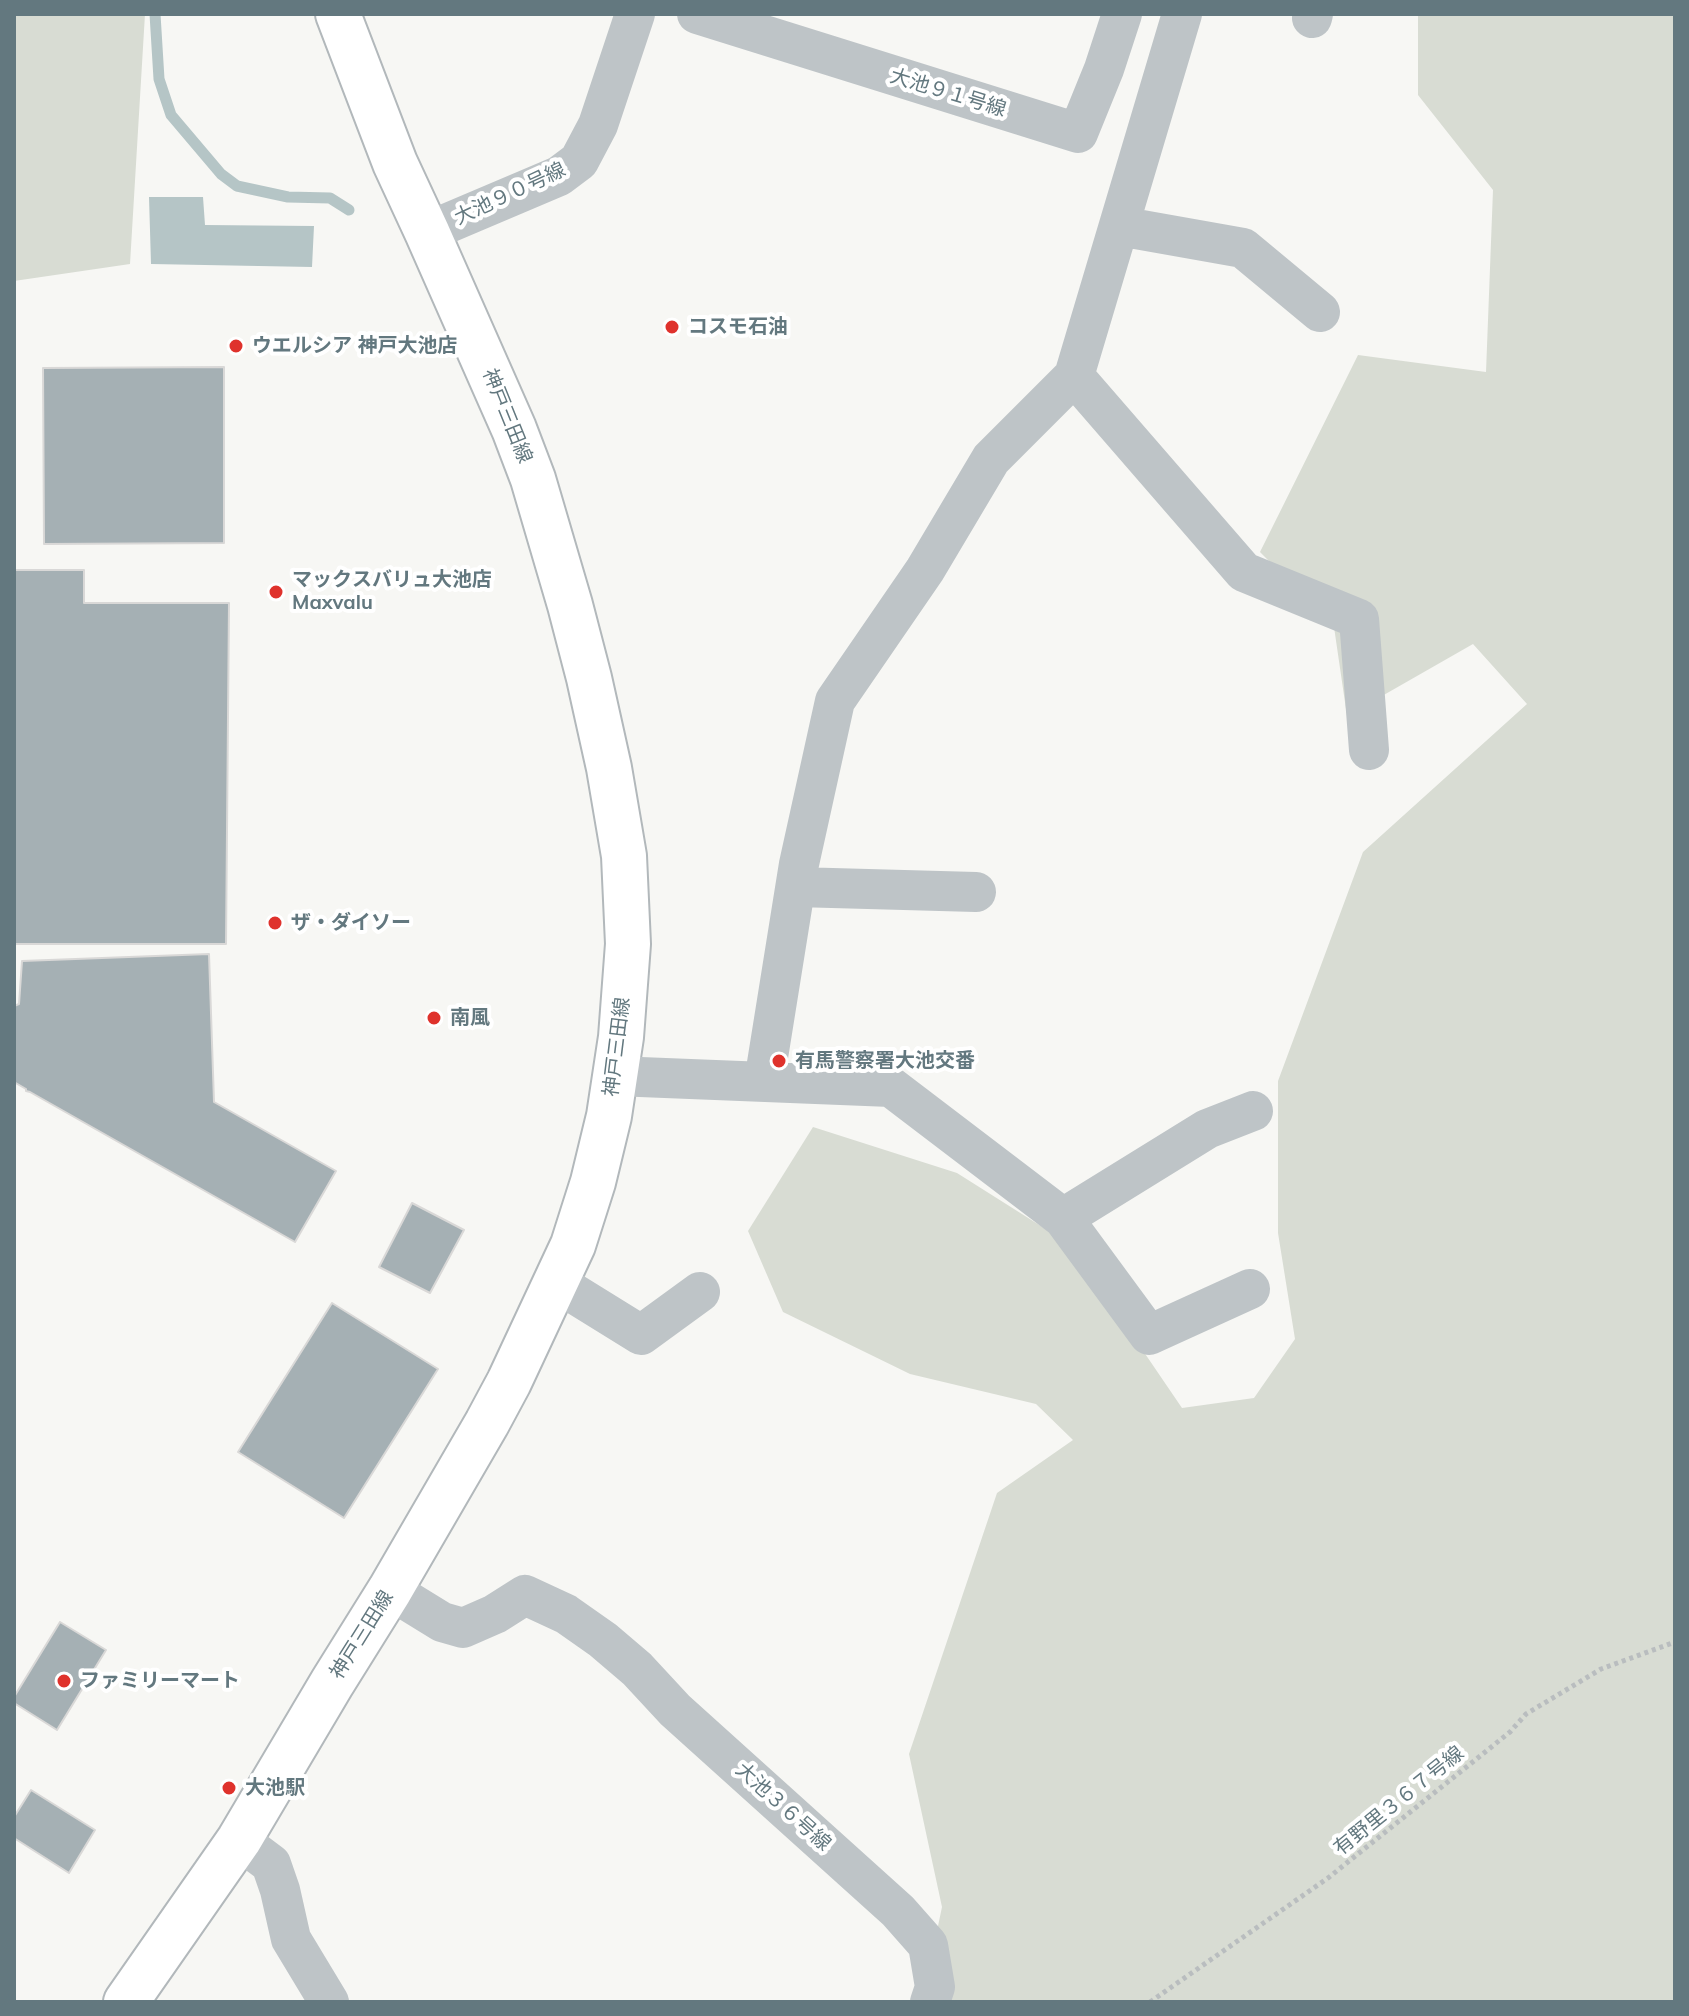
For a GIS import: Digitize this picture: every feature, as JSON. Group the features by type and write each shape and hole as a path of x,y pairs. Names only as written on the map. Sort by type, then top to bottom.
{"main road":[{"name":"神戸三田線","path":"126,2002 239,1840 495,1410 573,1245 609,1116 621,1037 628,944 624,856 609,768 570,605 533,479 514,429 395,163 338,14"}],"street":[{"name":"大池９０号線","path":"427,232 559,176 579,161 598,125 635,14"},
{"name":"大池９１号線","path":"697,14 1078,133 1122,14"},
{"path":"764,1082 796,887 835,701 925,570 991,459 1074,376 1182,14"},
{"path":"1119,226 1243,248 1320,312"},
{"path":"1074,376 1244,572 1359,619 1369,750"},
{"path":"796,887 976,892"},
{"path":"615,1076 891,1087 1063,1218 1149,1335 1250,1289"},
{"path":"1063,1218 1207,1129 1253,1111"},
{"path":"557,1283 641,1335 700,1292"},
{"name":"大池３６号線","path":"390,1590 442,1622 463,1628 495,1614 525,1595 566,1614 603,1640 637,1669 675,1710 898,1911 928,1945 935,1987 930,2002"},
{"path":"239,1840 271,1864 291,1939 329,2002"}],"path":[{"name":"有野里３６７号線","path":"1150,2002 1328,1878 1510,1732 1526,1714 1601,1669 1675,1642"}],"shaded area":[{"path":"14,14 145,14 130,264 14,281"},
{"path":"1418,14 1675,14 1675,2002 922,2002 942,1907 909,1754 997,1493 1073,1440 1036,1404 910,1374 783,1312 748,1231 813,1127 957,1173 1071,1245 1182,1408 1254,1398 1295,1339 1278,1233 1278,1081 1363,852 1527,704 1473,644 1347,716 1334,627 1260,552 1358,355 1486,372 1493,190 1418,95"},
{"path":"149,197 203,197 205,225 314,226 312,267 151,264"}],"building":[{"path":"224,367 224,543 44,544 43,368"},
{"path":"14,570 84,570 84,603 229,603 226,944 14,944"},
{"path":"209,954 214,1102 336,1171 295,1242 14,1082 14,1006 19,1004 22,961"},
{"path":"412,1203 464,1230 430,1293 379,1267"},
{"path":"332,1303 438,1369 344,1518 238,1452"},
{"path":"60,1622 106,1650 57,1730 14,1703 14,1697"},
{"path":"31,1790 95,1830 69,1873 14,1838 14,1817"}],"waterway":[{"path":"155,14 159,79 171,115 221,174 237,186 288,197 330,198 349,210"}],"place":[{"name":"コスモ石油","path":"672,327"},
{"name":"ウエルシア 神戸大池店","path":"236,346"},
{"name":"マックスバリュ大池店 Maxvalu","path":"276,592"},
{"name":"ザ・ダイソー","path":"275,923"},
{"name":"南風","path":"434,1018"},
{"name":"有馬警察署大池交番","path":"779,1061"},
{"name":"ファミリーマート","path":"64,1681"},
{"name":"大池駅","path":"229,1788"}]}
